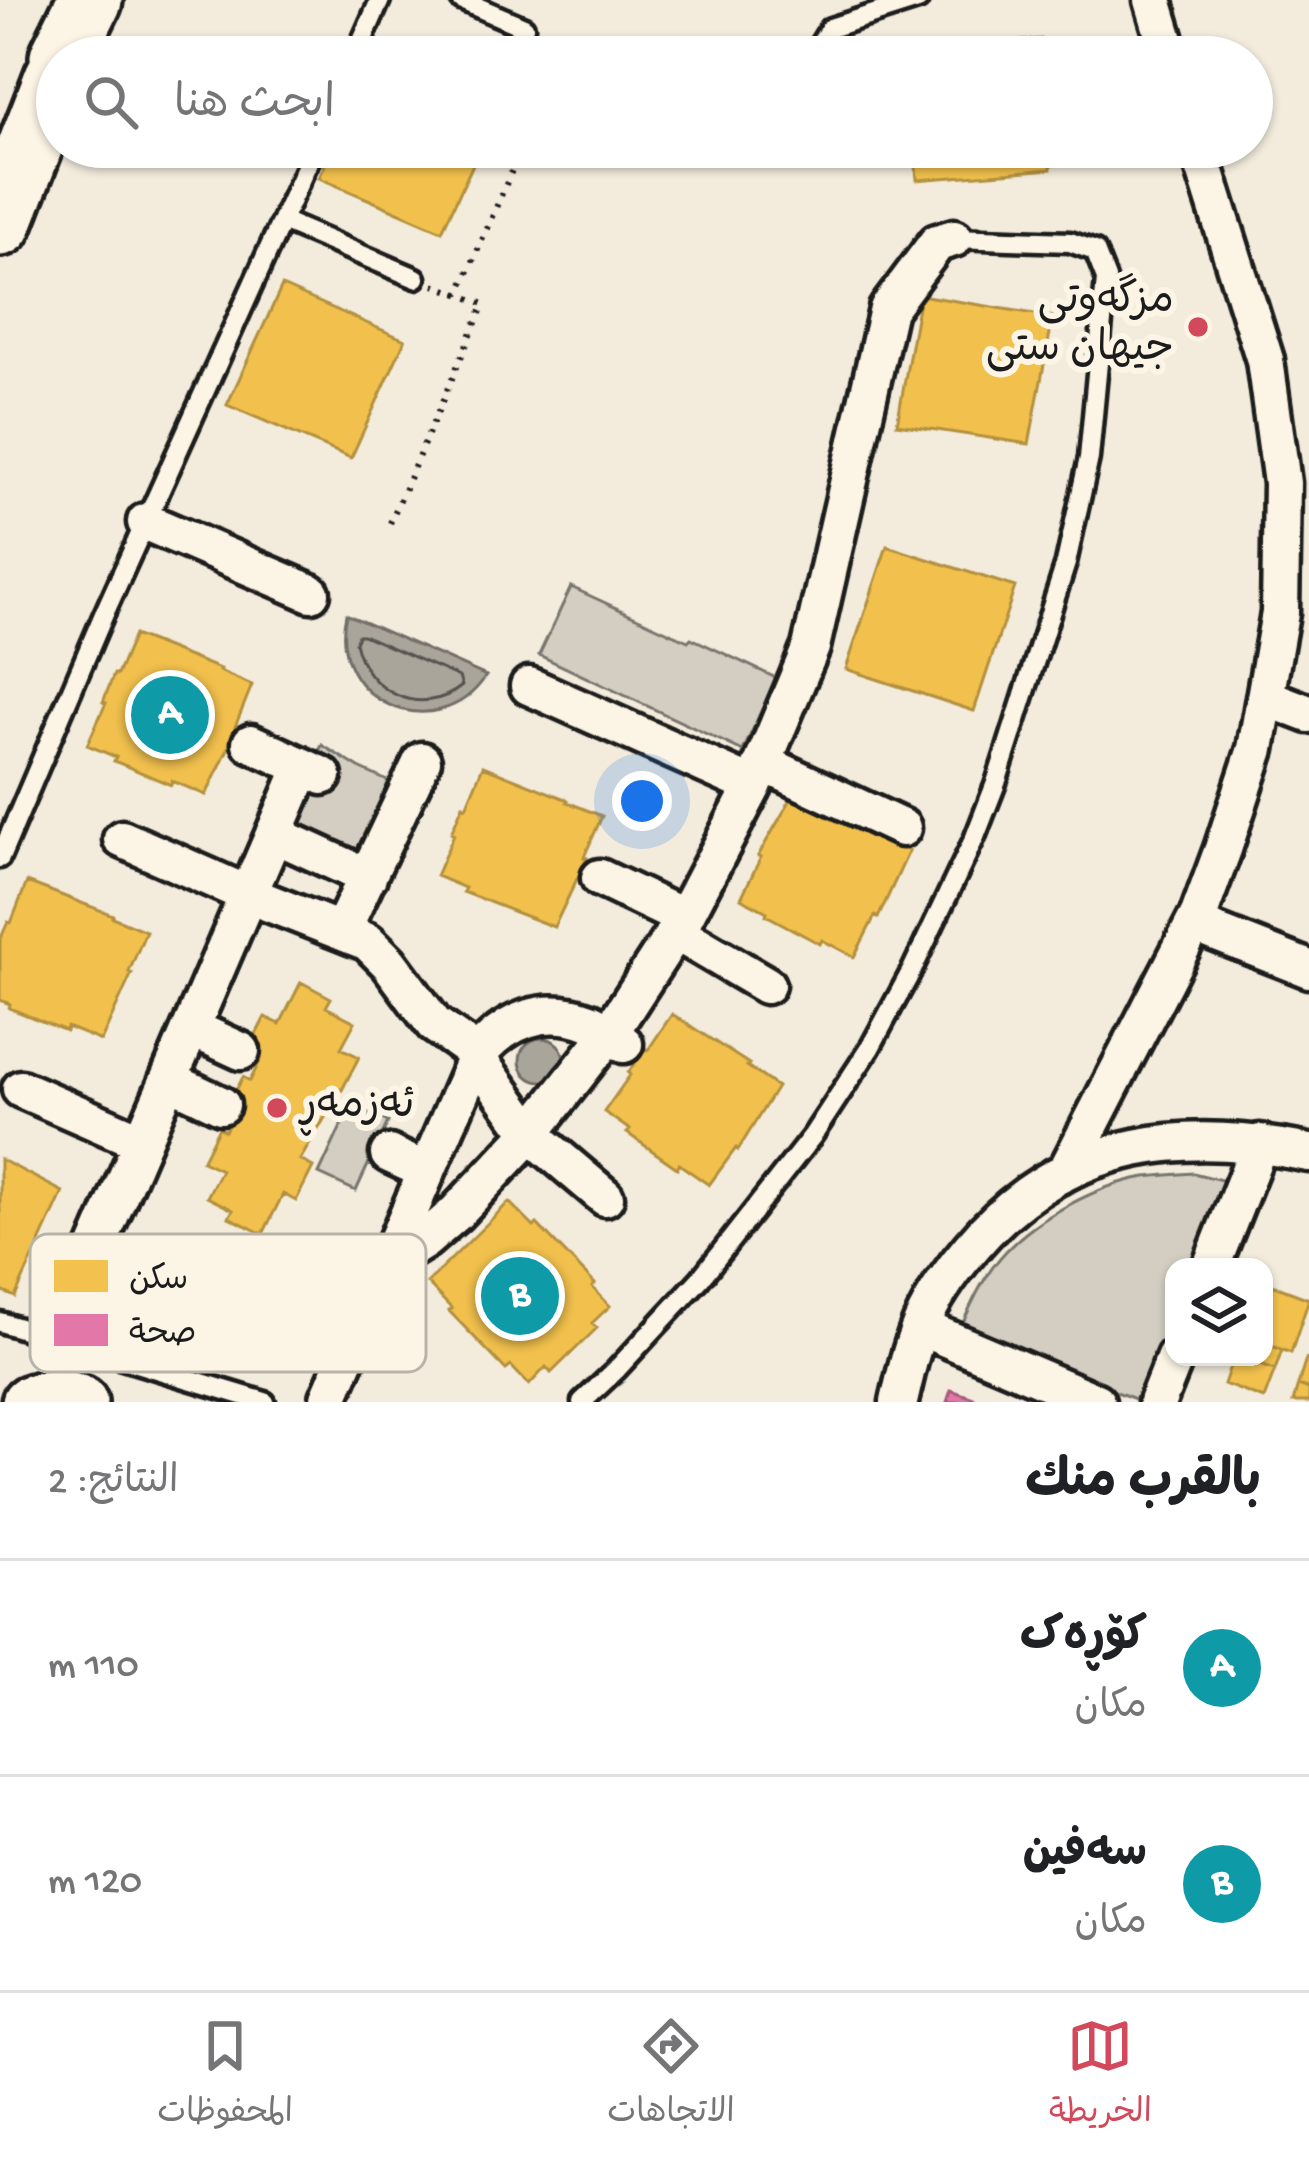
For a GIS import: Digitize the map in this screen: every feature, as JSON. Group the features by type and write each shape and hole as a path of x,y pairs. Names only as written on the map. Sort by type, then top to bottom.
{"highway":[{"path":"0,184 36,111"},
{"path":"0,224 36,130"}],"main road":[{"path":"28,1402 60,1395 81,1402"}],"street":[{"path":"1153,0 1164,36"},
{"path":"1067,1170 1194,924 1223,849 1256,749 1280,614 1282,483 1293,458 1205,168"},
{"path":"426,1240 455,1227 489,1195 531,1133 616,1039 680,925 745,835 758,774 812,647 888,309 937,243 954,238"},
{"path":"146,522 311,592"},
{"path":"529,686 902,828"},
{"path":"1265,697 1309,714"},
{"path":"102,1234 274,834 313,772 251,743"},
{"path":"342,931 422,760"},
{"path":"274,834 368,877"},
{"path":"122,839 368,942 434,1024 471,1050 531,1133 605,1197"},
{"path":"600,878 680,925 766,985"},
{"path":"1194,924 1309,969"},
{"path":"398,1234 476,1057 503,1029 535,1018 568,1016 588,1021 616,1039"},
{"path":"191,1028 241,1051"},
{"path":"169,1080 221,1105"},
{"path":"21,1089 142,1142"},
{"path":"898,1402 920,1327 952,1271 1027,1193 1067,1170 1118,1150 1156,1142 1260,1143 1309,1153"},
{"path":"1215,1258 1260,1143"},
{"path":"389,1154 426,1171"},
{"path":"920,1327 1096,1402"},
{"path":"1157,1402 1171,1366"},
{"path":"329,1398 340,1372"}],"lane":[{"path":"364,36 380,0"},
{"path":"461,0 524,27"},
{"path":"825,36 830,28 918,0"},
{"path":"0,858 306,168"},
{"path":"282,221 416,278"},
{"path":"582,1402 700,1279 812,1135 867,1053 975,838 1019,714 1066,563 1090,458 1106,279 1095,251 1070,242 954,238"},
{"path":"0,1322 30,1331"},
{"path":"166,1372 266,1402"}],"path":[{"path":"524,27 543,36"},
{"path":"390,523 484,304 459,294 513,168"}],"shaded area":[{"path":"571,587 776,678 743,751 539,655"},
{"path":"322,745 394,784 364,870 280,834"},
{"path":"351,1105 388,1122 356,1191 319,1174"},
{"path":"1193,1173 1230,1182 1200,1258 1165,1258 1165,1347 1143,1402 959,1332 991,1269 1035,1226 1109,1187 1146,1177"}],"water":[{"path":"346,614 486,676 465,698 441,710 415,712 390,705 369,691 353,671 344,645"},
{"path":"542,1038 558,1044 564,1060 558,1076 542,1082 526,1076 520,1060 526,1044"}],"building: سكن":[{"path":"324,168 471,168 442,231 319,178"},
{"path":"916,168 1051,168 1051,169 917,180"},
{"path":"282,286 405,340 351,458 227,405"},
{"path":"920,295 1053,317 1029,444 897,424"},
{"path":"887,546 1015,587 974,711 846,669"},
{"path":"134,635 252,685 238,728 206,795 172,781 171,785 87,745"},
{"path":"483,766 602,816 554,927 463,892 465,888 436,876"},
{"path":"795,792 909,851 854,957 822,940 820,944 741,898 758,856"},
{"path":"27,882 146,931 101,1041 9,1008 10,1004 0,1000 0,940"},
{"name":"ئەزمەڕ","path":"301,982 331,998 326,1007 355,1022 341,1048 359,1057 342,1090 334,1086 321,1111 327,1114 300,1160 313,1167 296,1201 283,1194 263,1234 229,1217 233,1210 207,1197 221,1170 202,1161 219,1127 225,1131 236,1110 228,1106 243,1077 250,1081 261,1059 247,1052 265,1017 280,1024"},
{"path":"672,1014 777,1087 738,1150 709,1185 679,1164 677,1168 604,1112"},
{"path":"0,1159 63,1192 44,1234 30,1234 30,1264 15,1297 0,1290"},
{"path":"509,1202 534,1227 537,1224 610,1306 592,1323 597,1328 551,1373 546,1367 529,1385 511,1366 506,1370 427,1283"},
{"path":"1273,1285 1309,1299 1291,1353 1273,1346"},
{"path":"1273,1346 1282,1350 1275,1370 1263,1366 1273,1366"},
{"path":"1309,1360 1309,1389 1298,1385"},
{"path":"1230,1366 1275,1370 1264,1399 1224,1384"},
{"path":"1298,1385 1309,1389 1309,1402 1293,1402"}],"building: صحة":[{"path":"951,1390 985,1402 947,1402"}],"place":[{"name":"مزگەوتی جیهان ستی","path":"1198,327"},
{"name":"کۆڕەک","path":"170,715"},
{"name":"ئەزمەڕ","path":"277,1108"},
{"name":"سەفین","path":"520,1296"}]}
